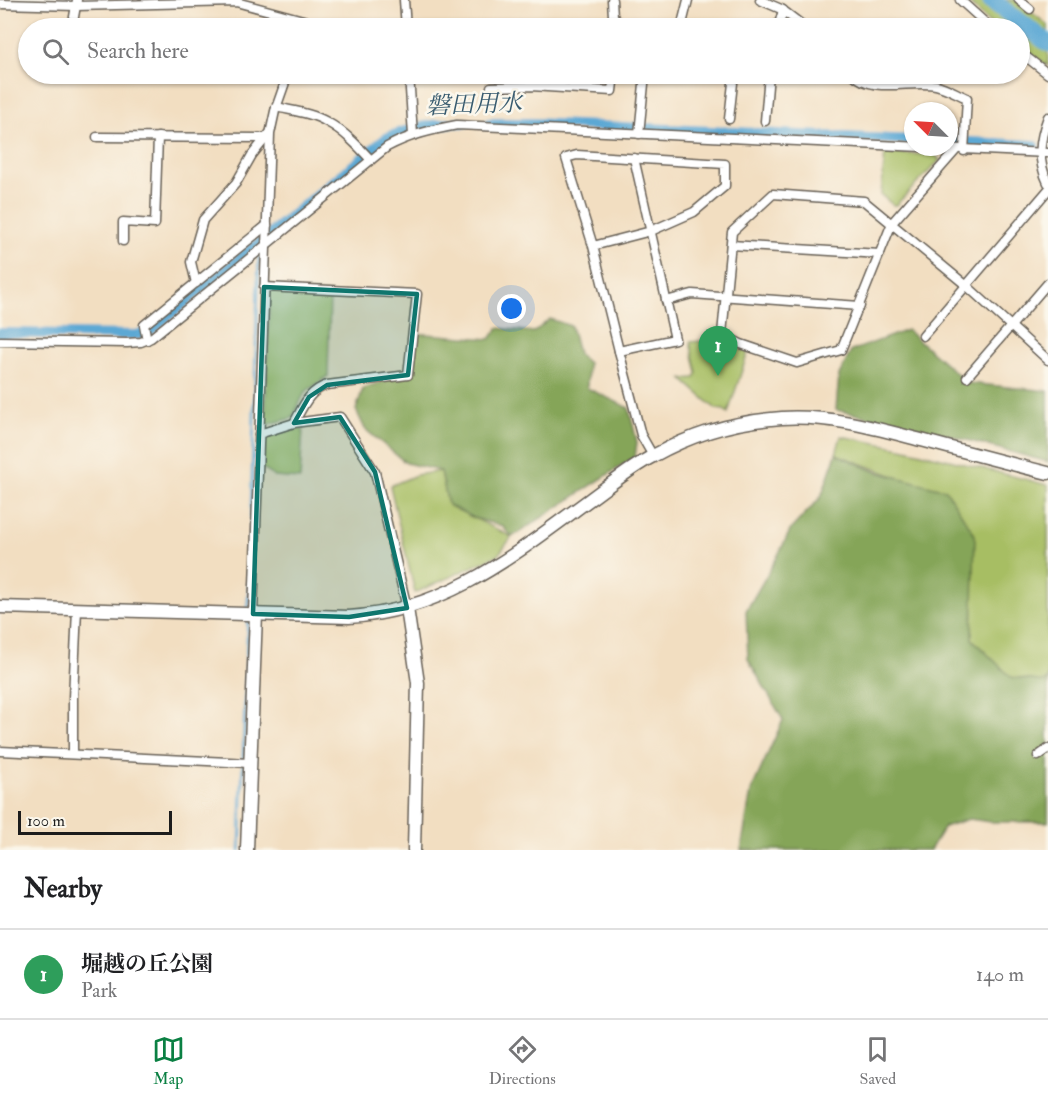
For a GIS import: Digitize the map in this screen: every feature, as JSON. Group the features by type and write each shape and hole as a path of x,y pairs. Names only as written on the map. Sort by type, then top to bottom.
{"street":[{"path":"404,0 405,18"},
{"path":"612,0 614,18"},
{"path":"684,18 688,0"},
{"path":"760,0 783,10 793,18"},
{"path":"960,0 980,18"},
{"path":"1019,0 1030,9"},
{"path":"0,4 236,2 296,18"},
{"path":"74,18 76,3"},
{"path":"781,18 783,10"},
{"path":"1030,60 1048,74"},
{"path":"247,850 268,136 284,84"},
{"path":"410,84 413,135"},
{"path":"491,87 531,86 612,91 613,84"},
{"path":"639,134 644,84"},
{"path":"729,119 733,84"},
{"path":"765,121 768,84"},
{"path":"874,84 897,84"},
{"path":"923,84 938,86 967,98 962,146 892,223 841,350 797,363 741,344 722,334 732,232 773,194 864,201 892,223 967,286 1048,360"},
{"path":"276,107 327,122 348,137 371,159"},
{"path":"1048,117 1041,135 1044,153 1041,169 1048,183"},
{"path":"0,341 127,343 147,340 160,332 387,147 413,135 456,125 962,146 1044,153"},
{"path":"97,137 268,136"},
{"path":"196,283 191,262 203,220 236,183 252,155 268,136"},
{"path":"123,242 123,222 155,224 158,137"},
{"path":"593,246 651,231 694,212 725,186 725,164 578,155 566,158 593,246 641,435 653,456"},
{"path":"619,351 675,339 634,158"},
{"path":"923,336 1048,190"},
{"path":"147,340 144,325 267,225"},
{"path":"731,245 880,254"},
{"path":"967,377 1048,283"},
{"path":"264,287 417,294 408,375 327,385 316,389 294,423"},
{"path":"666,302 692,294 860,306"},
{"path":"259,434 294,423 340,417 375,472 407,608 417,666 414,850"},
{"path":"0,607 349,617 374,615 407,608 470,582 505,561 653,456 698,435 744,423 783,418 825,418 867,426 1048,473"},
{"path":"73,754 77,609"},
{"path":"1038,756 1048,749"},
{"path":"0,751 249,763"}],"highlighted area":[{"path":"264,287 417,294 408,375 327,385 309,397 294,423 340,417 375,472 407,608 349,617 253,614"}],"green space":[{"path":"966,0 1015,0 1048,25 1048,66 1030,53 1030,18 985,18"},
{"path":"885,153 904,154 904,156 936,156 940,160 896,205 881,195"},
{"path":"270,291 330,293 328,376 305,392 292,418 265,425"},
{"path":"550,319 571,326 578,354 588,363 587,388 629,408 637,442 635,457 512,537 502,526 474,518 448,505 441,471 406,463 365,429 356,410 363,388 412,372 413,333 490,339 498,328 534,332"},
{"path":"907,330 968,383 1048,391 1048,462 952,436 836,410 839,375 851,351"},
{"path":"716,340 748,352 728,413 716,409 682,379 695,378 697,373 690,342"},
{"path":"303,428 300,479 275,477 262,468 265,436"},
{"path":"841,436 906,449 1048,485 1048,677 1045,682 1015,687 972,639 952,498 836,454"},
{"path":"836,454 877,472 946,490 975,535 972,639 1011,677 1045,682 1048,677 1048,822 991,822 969,819 944,827 930,850 741,850 751,791 783,720 748,659 746,611 791,529 821,497"},
{"path":"441,471 448,505 512,537 498,555 415,593 390,486 416,475"}],"waterway":[{"path":"991,0 1015,18"},
{"path":"1030,29 1048,43"},
{"name":"磐田用水","path":"0,333 137,335 153,329 386,138 424,126 465,123"},
{"name":"磐田用水","path":"489,123 904,140"},
{"name":"磐田用水","path":"958,141 1034,145"},
{"path":"248,610 259,254"},
{"path":"240,850 248,617"}],"place":[{"name":"堀越の丘公園","path":"718,376"}]}
